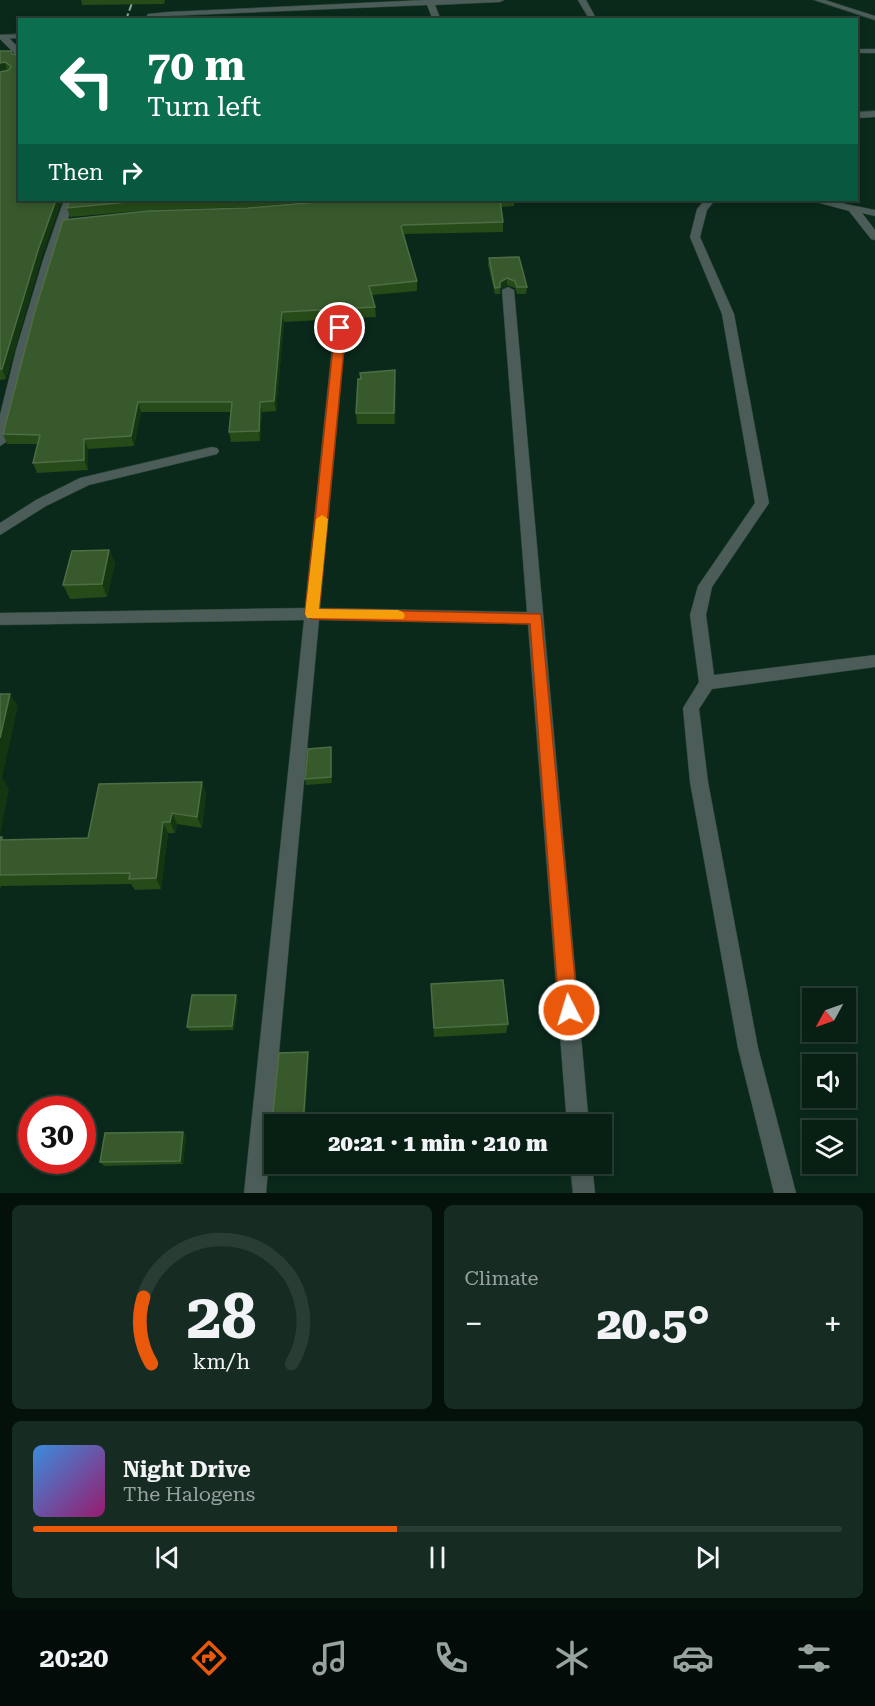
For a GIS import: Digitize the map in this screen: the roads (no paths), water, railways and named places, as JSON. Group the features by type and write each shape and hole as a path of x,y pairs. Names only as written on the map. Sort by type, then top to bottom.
{"street":[{"path":"148,18 168,14 500,0"},
{"path":"582,0 593,18"},
{"path":"818,0 875,18"},
{"path":"430,2 436,18"},
{"path":"2,37 18,36"},
{"path":"2,37 18,52"},
{"path":"858,51 875,51"},
{"path":"858,115 875,114"},
{"path":"0,442 25,337 65,223 69,201"},
{"path":"709,201 702,209 695,237 728,314 762,503 705,586 698,615 707,683 691,708 699,782 748,1048 785,1193"},
{"path":"817,201 875,213"},
{"path":"854,210 875,237"},
{"path":"508,290 577,1114"},
{"path":"255,1193 340,328"},
{"path":"0,530 41,503 85,481 212,451"},
{"path":"0,619 312,614 537,618"},
{"path":"707,683 875,661"},
{"path":"582,1174 584,1193"}],"railway":[{"path":"127,18 133,0"}]}
